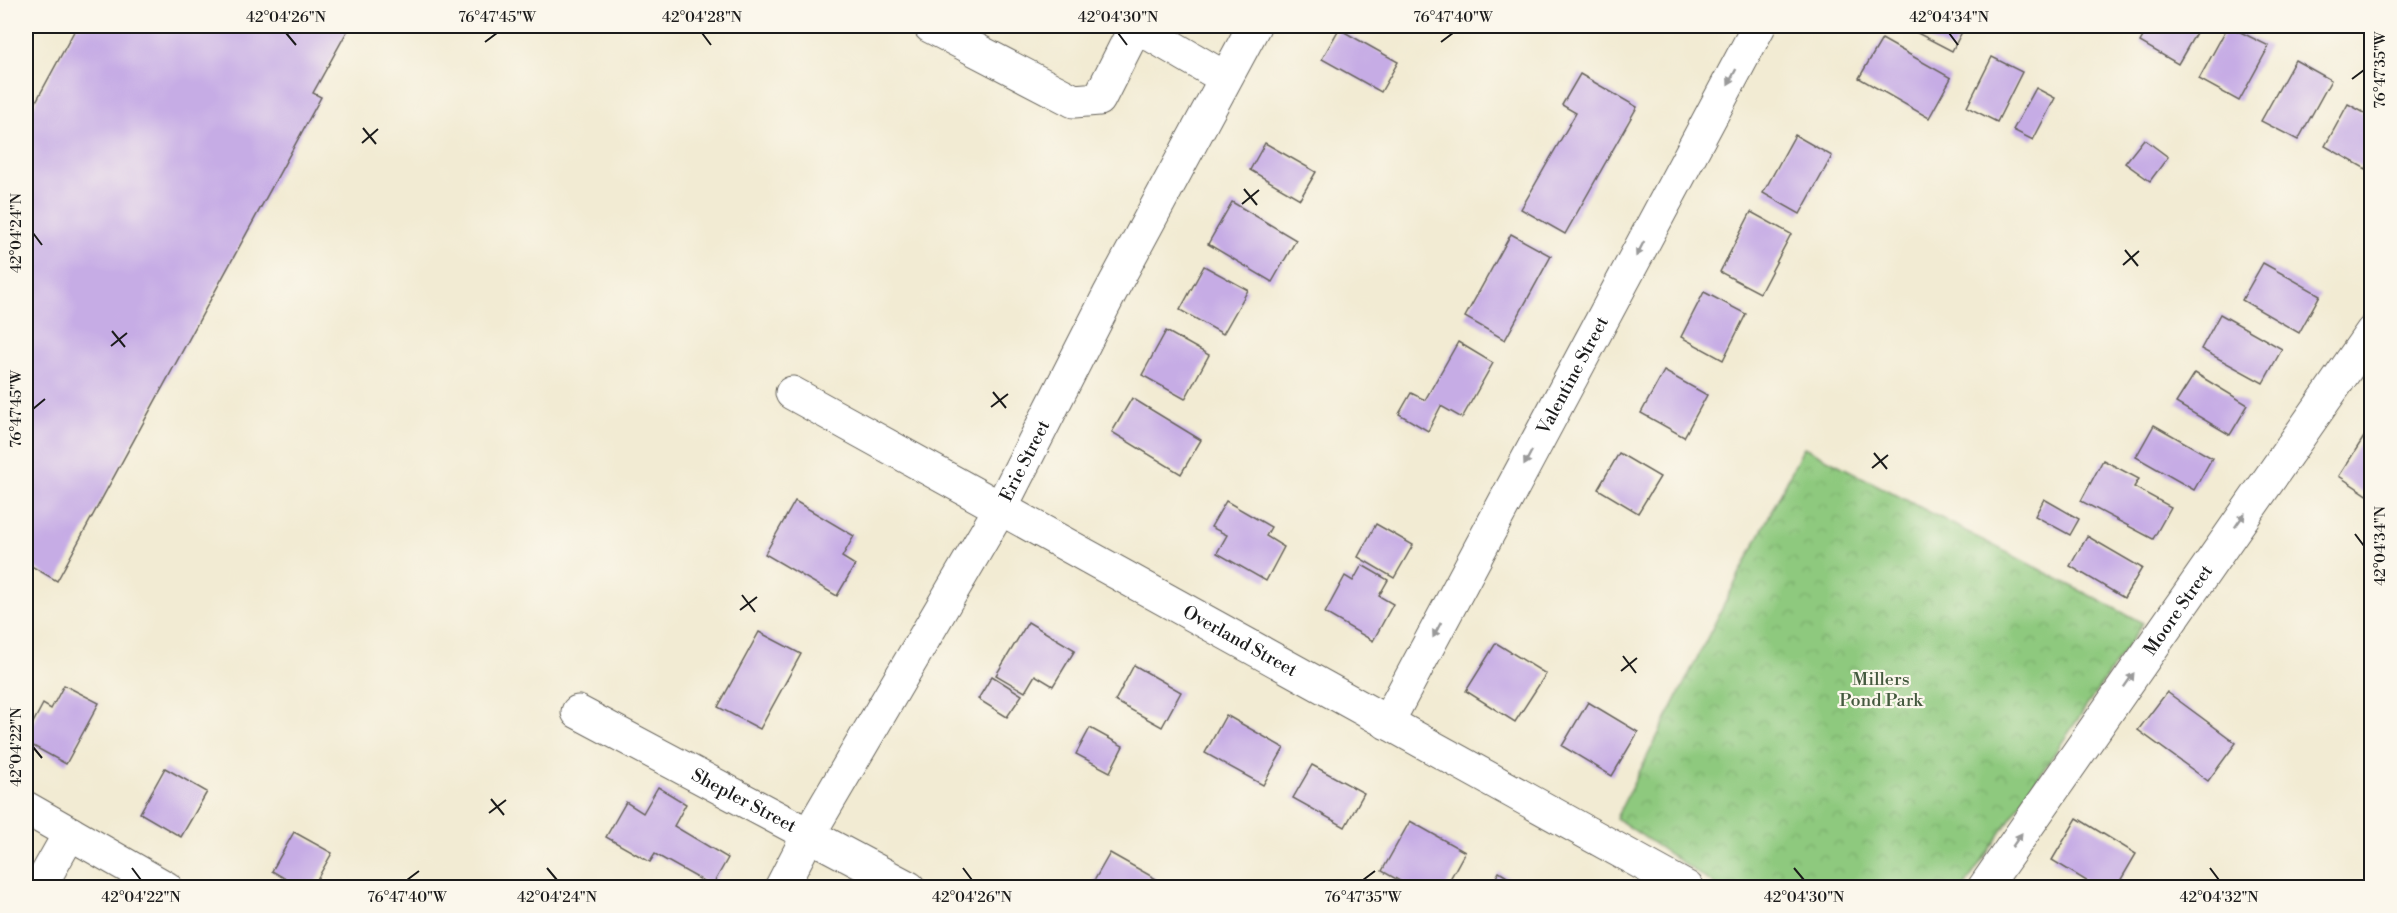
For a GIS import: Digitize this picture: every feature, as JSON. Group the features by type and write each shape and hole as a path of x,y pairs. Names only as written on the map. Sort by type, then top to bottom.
{"street":[{"path":"930,26 1074,101 1099,99 1136,26 1225,78"},
{"name":"Erie Street","path":"781,888 809,834 1000,509 1110,292 1254,26"},
{"name":"Valentine Street","path":"1387,723 1759,26"},
{"name":"Moore Street","path":"1984,888 2372,332"},
{"name":"Overland Street","path":"792,393 1687,888"},
{"name":"Shepler Street","path":"578,712 909,888"},
{"path":"26,808 165,888"},
{"path":"39,888 69,833"}],"green space":[{"name":"Millers Pond Park","path":"1804,447 2143,623 1964,887 1718,887 1616,818"}],"building":[{"path":"77,26 350,26 313,93 321,97 57,581 26,563 26,120"},
{"path":"1904,26 1965,26 1952,51"},
{"path":"2149,26 2200,26 2178,64 2140,42"},
{"path":"2228,26 2269,46 2239,101 2199,79"},
{"path":"1339,29 1398,62 1381,92 1322,59"},
{"path":"1882,39 1951,78 1929,118 1859,78"},
{"path":"1992,57 2022,72 1997,122 1967,107"},
{"path":"2295,60 2331,80 2298,140 2261,121"},
{"path":"1580,74 1637,107 1565,234 1521,209 1576,113 1562,105"},
{"path":"2036,88 2055,98 2033,140 2013,130"},
{"path":"2348,104 2372,117 2372,159 2366,169 2325,146"},
{"path":"1795,135 1832,156 1800,214 1763,193"},
{"path":"2144,139 2168,157 2150,181 2125,163"},
{"path":"1265,143 1316,172 1300,199 1250,170"},
{"path":"1232,202 1296,240 1272,282 1208,244"},
{"path":"1751,212 1791,234 1760,293 1720,272"},
{"path":"1511,234 1551,256 1505,340 1465,317"},
{"path":"2263,263 2320,295 2299,333 2242,300"},
{"path":"1204,266 1248,290 1223,334 1180,310"},
{"path":"1704,292 1746,314 1723,360 1681,337"},
{"path":"2220,314 2282,349 2263,383 2201,349"},
{"path":"1166,331 1209,355 1185,399 1142,375"},
{"path":"1458,342 1493,363 1462,418 1441,406 1428,431 1399,414 1411,393 1425,400"},
{"path":"1664,371 1707,395 1684,437 1641,413"},
{"path":"2195,373 2248,405 2230,435 2176,403"},
{"path":"1132,398 1201,440 1181,474 1112,432"},
{"path":"2154,425 2212,458 2194,490 2136,457"},
{"path":"2369,429 2372,431 2372,498 2339,476"},
{"path":"1619,453 1660,477 1638,513 1598,489"},
{"path":"2103,460 2139,479 2134,487 2171,507 2153,539 2081,501"},
{"path":"2044,499 2079,519 2070,535 2035,516"},
{"path":"795,501 854,536 842,557 855,565 837,596 765,554"},
{"path":"1226,501 1271,527 1266,536 1284,547 1266,581 1217,553 1227,535 1211,527"},
{"path":"1376,524 1413,545 1394,578 1358,557"},
{"path":"2087,536 2142,568 2124,598 2070,566"},
{"path":"1362,565 1388,580 1379,596 1393,604 1373,641 1325,613 1345,576 1353,581"},
{"path":"1028,622 1075,650 1053,686 1035,675 1025,692 996,675"},
{"path":"759,632 801,654 760,729 718,707"},
{"path":"1496,643 1546,674 1515,722 1466,691"},
{"path":"1134,665 1181,692 1162,727 1115,701"},
{"path":"992,676 1022,695 1007,717 978,699"},
{"path":"64,685 99,703 66,764 26,742 26,736 43,704 51,709"},
{"path":"2167,692 2236,743 2208,781 2138,730"},
{"path":"1588,702 1638,732 1612,776 1562,746"},
{"path":"1226,715 1284,748 1263,785 1205,753"},
{"path":"1090,728 1123,746 1110,772 1076,754"},
{"path":"1312,765 1364,793 1345,827 1293,798"},
{"path":"165,768 207,792 181,837 140,813"},
{"path":"658,787 686,804 674,826 728,858 712,886 655,854 650,862 606,837 626,802 643,813"},
{"path":"2077,818 2136,854 2116,888 2098,888 2052,860"},
{"path":"1410,821 1465,852 1445,888 1412,888 1382,871"},
{"path":"294,832 332,853 312,888 301,888 272,871"},
{"path":"1110,853 1158,880 1153,888 1090,888"},
{"path":"1499,872 1525,888 1490,888"}]}
